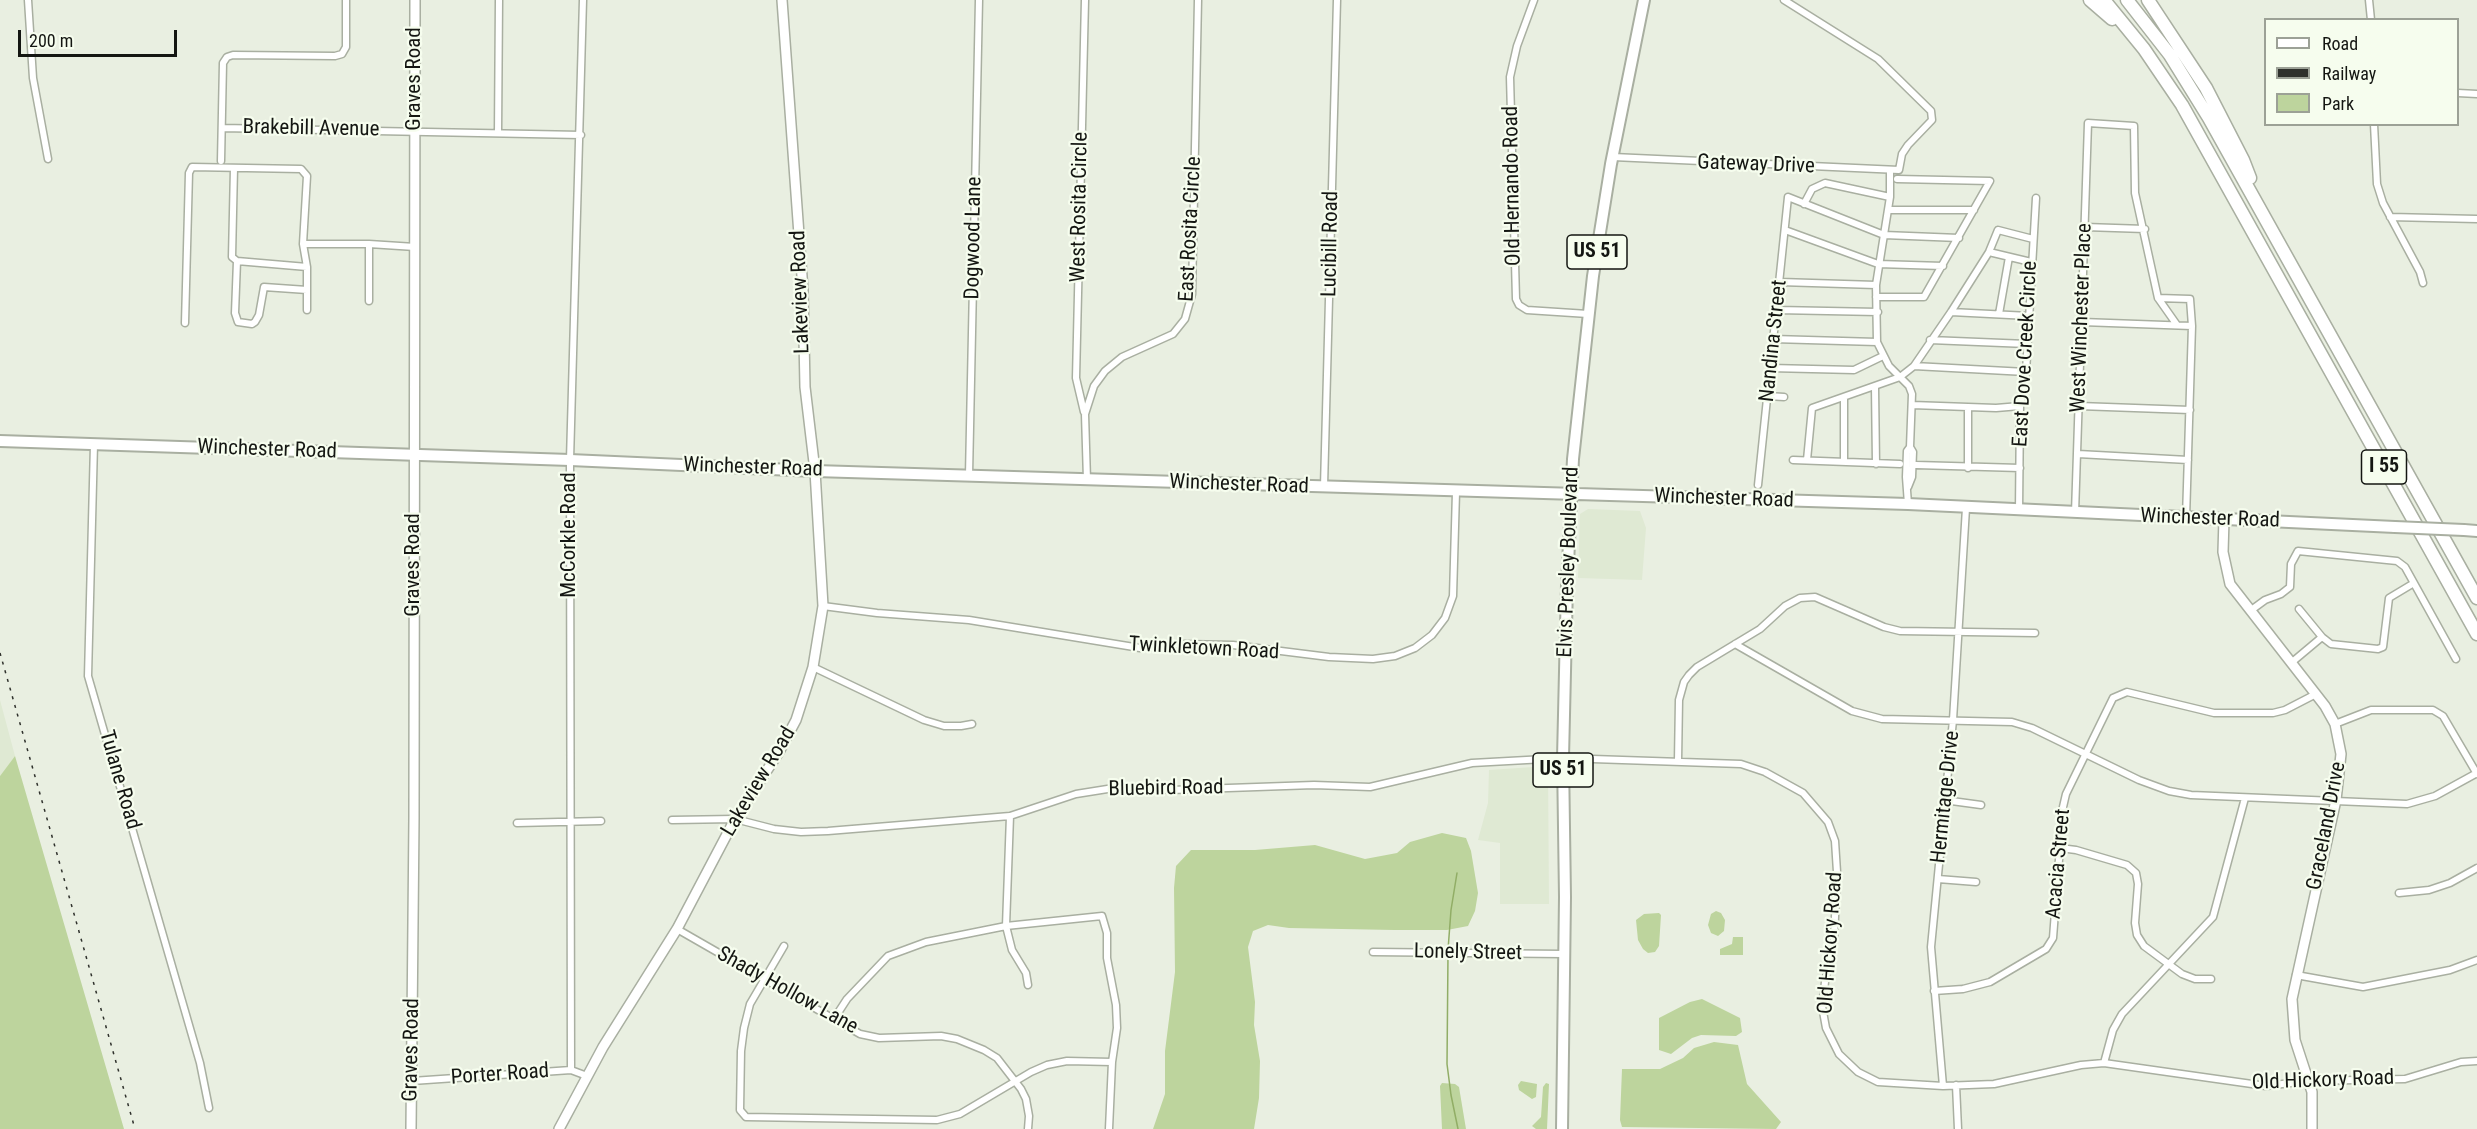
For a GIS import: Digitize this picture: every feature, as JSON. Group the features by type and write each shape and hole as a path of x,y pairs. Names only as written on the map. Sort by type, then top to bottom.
{"highway":[{"path":"2090,0 2144,49"},
{"name":"I 55","path":"2104,0 2144,49 2199,135 2477,634"},
{"name":"I 55","path":"2127,0 2188,82 2477,598"},
{"path":"2148,0 2185,55 2224,121 2243,160 2260,208"}],"main road":[{"name":"Elvis Presley Boulevard","path":"1562,1129 1563,758 1570,495 1588,314 1613,157 1644,0"},
{"name":"Winchester Road","path":"0,441 1087,480 1908,504 2477,531"}],"street":[{"path":"27,0 33,78 48,159"},
{"path":"221,161 223,63 227,57 233,55 335,56 342,54 346,47 346,0"},
{"name":"Graves Road","path":"411,1129 415,0"},
{"path":"498,133 499,0"},
{"name":"McCorkle Road","path":"571,1070 570,460 581,135 583,0"},
{"name":"Lakeview Road","path":"560,1129 603,1047 677,929 735,819 779,752 792,728 813,667 823,606 815,471 805,387 802,290 782,0"},
{"name":"Dogwood Lane","path":"969,475 979,0"},
{"name":"West Rosita Circle","path":"1085,0 1076,378 1085,414"},
{"name":"East Rosita Circle","path":"1087,480 1085,414 1094,386 1105,371 1122,357 1173,334 1185,319 1192,294 1198,0"},
{"name":"Lucibill Road","path":"1324,487 1337,0"},
{"name":"Old Hernando Road","path":"1534,0 1517,46 1510,77 1516,299 1519,305 1527,310 1588,314"},
{"name":"Gateway Drive","path":"1613,157 1899,170 1902,154 1932,120 1931,111 1878,59 1784,0"},
{"path":"2369,0 2371,18"},
{"path":"2459,93 2477,94"},
{"name":"West Winchester Place","path":"2074,513 2078,454 2088,123 2134,126 2135,193 2145,229"},
{"path":"2374,126 2377,184 2390,217 2420,272 2423,283"},
{"name":"Brakebill Avenue","path":"222,128 581,135"},
{"path":"185,322 189,173 192,167 301,169 307,176 303,244 307,267 308,310"},
{"path":"234,168 231,256 237,261 307,267"},
{"path":"1890,170 1890,197 1876,285 1877,342 1882,356 1911,390 1910,447 1913,452 1909,464 1912,477 1908,488 1908,504"},
{"path":"1876,297 1924,297 1990,181 1897,179"},
{"path":"1890,197 1825,183 1812,189 1804,204 1884,235 1959,238"},
{"name":"Nandina Street","path":"1758,485 1788,197 1804,204"},
{"name":"East Dove Creek Circle","path":"2019,510 2020,406 2025,372 2036,198"},
{"path":"1888,210 1974,210"},
{"path":"2390,217 2477,219"},
{"path":"2085,227 2145,229 2158,298 2177,326"},
{"path":"1785,230 1878,264 1943,266"},
{"path":"1807,460 1812,408 1844,399 1900,377 1914,366 1951,312 1989,252 1998,230 2033,239"},
{"path":"303,244 415,247"},
{"path":"369,244 369,301"},
{"path":"1989,252 2031,262"},
{"path":"1999,314 2009,257"},
{"path":"237,261 235,313 238,322 252,324 255,322 260,315 264,287 307,290"},
{"path":"1780,282 1876,285"},
{"path":"2158,298 2190,299 2192,326 2186,518"},
{"path":"1777,310 1878,312"},
{"path":"1951,312 2029,316"},
{"path":"2082,322 2192,326"},
{"path":"1773,339 1877,342"},
{"path":"1930,340 2027,344"},
{"path":"1770,368 1854,370 1882,356"},
{"path":"1914,366 2025,372"},
{"path":"1875,387 1876,464"},
{"path":"1768,396 1784,398"},
{"path":"1844,399 1844,462"},
{"path":"1912,405 1996,408 2020,406"},
{"path":"1968,406 1968,468"},
{"path":"2079,406 2190,410"},
{"name":"Tulane Road","path":"94,444 88,676 200,1063 209,1108"},
{"path":"2078,454 2188,460"},
{"path":"1793,460 1968,468 2020,468"},
{"name":"Twinkletown Road","path":"823,606 876,613 969,620 1140,648 1180,644 1233,645 1329,657 1395,656 1415,648 1432,635 1445,618 1453,596 1456,492"},
{"name":"Hermitage Drive","path":"1943,1086 1932,947 1960,630 1966,508"},
{"name":"Graceland Drive","path":"2224,519 2223,552 2230,584 2316,694 2335,724 2341,754 2336,800 2292,999 2295,1040 2312,1092 2312,1129"},
{"path":"2250,611 2290,587 2292,560 2301,550 2397,561 2403,565 2456,659"},
{"path":"2300,609 2328,643 2381,649 2384,646 2390,598 2414,584"},
{"path":"1678,761 1679,700 1684,682 1697,667 1760,629 1785,606 1800,598 1815,597 1862,618 1900,631 1960,630 2035,633"},
{"path":"2291,663 2322,637"},
{"path":"1735,644 1852,711 1882,719 2012,722 2032,728 2139,780 2169,791 2191,795 2407,804 2423,801 2477,774 2443,716 2433,710 2371,710 2335,724"},
{"path":"813,667 924,720 944,726 972,724"},
{"name":"Acacia Street","path":"1934,991 1963,989 1990,982 2046,949 2053,938 2063,807 2066,794 2113,698 2127,692 2214,713 2272,713 2285,710 2316,694"},
{"name":"Old Hickory Road","path":"1563,758 1741,764 1765,772 1803,793 1828,822 1835,841 1837,872 1834,939 1822,1006 1826,1028 1839,1054 1858,1072 1878,1082 1943,1086 1994,1084 2081,1065 2104,1063 2266,1086 2307,1081 2405,1079 2461,1062 2477,1060"},
{"name":"Bluebird Road","path":"672,820 735,819 774,829 801,832 1010,816 1076,794 1120,787 1170,790 1303,785 1370,787 1472,763 1563,758"},
{"path":"2104,1063 2113,1030 2122,1014 2213,917 2245,798"},
{"path":"1944,800 1981,805"},
{"path":"1010,816 1006,926 1012,950 1026,974 1028,985"},
{"path":"517,823 601,821"},
{"path":"2060,848 2076,850 2127,866 2136,873 2138,884 2135,923 2137,935 2144,946 2182,974 2194,979 2211,979"},
{"path":"2399,893 2429,890 2450,883 2477,868"},
{"path":"1938,879 1976,882"},
{"path":"834,1019 847,999 888,956 926,942 1006,926 1102,916 1107,933 1107,958 1116,1005 1117,1028 1112,1062 1109,1129"},
{"name":"Shady Hollow Lane","path":"677,929 860,1034 879,1038 941,1036 957,1039 984,1050 997,1058 1015,1080 1026,1099 1029,1116 1028,1129"},
{"path":"784,946 750,1004 744,1028 741,1051 740,1110 746,1117 937,1119 960,1114 1015,1080 1047,1065 1066,1061 1112,1062"},
{"name":"Lonely Street","path":"1373,952 1563,954"},
{"path":"2296,975 2363,987 2450,970 2477,960"},
{"name":"Porter Road","path":"412,1081 571,1070 588,1076"},
{"path":"1956,1085 1958,1129"}],"shaded area":[{"path":"1588,509 1640,511 1646,528 1642,580 1578,578 1580,514"},
{"path":"0,700 15,756 0,776"},
{"path":"1548,766 1549,904 1500,904 1500,843 1478,840 1488,803 1489,770"}],"green space":[{"path":"15,756 124,1129 0,1129 0,776"},
{"path":"1442,833 1466,838 1471,851 1478,893 1475,911 1468,926 1447,930 1394,930 1289,928 1268,925 1253,931 1248,947 1255,1002 1254,1025 1260,1061 1259,1098 1254,1129 1153,1129 1165,1094 1165,1051 1175,972 1176,866 1191,850 1255,850 1315,845 1365,859 1397,853 1410,842"},
{"path":"1716,911 1721,913 1725,920 1724,931 1718,936 1711,933 1708,925 1711,914"},
{"path":"1659,913 1661,915 1659,946 1655,952 1648,953 1638,940 1636,920 1644,914"},
{"path":"1733,937 1743,937 1743,955 1720,955 1720,949 1732,944"},
{"path":"1702,999 1740,1018 1742,1032 1736,1036 1701,1035 1692,1038 1671,1054 1659,1050 1659,1018 1690,1002"},
{"path":"1714,1042 1738,1045 1747,1084 1781,1122 1776,1129 1622,1127 1620,1120 1622,1069 1660,1069 1683,1058 1694,1048"},
{"path":"1521,1081 1537,1084 1536,1097 1532,1099 1519,1090 1518,1085"},
{"path":"1442,1083 1455,1084 1459,1087 1466,1129 1442,1129 1440,1086"},
{"path":"1546,1083 1549,1084 1547,1129 1536,1129 1532,1126 1541,1117 1543,1087"}],"waterway":[{"path":"1448,950 1457,873"},
{"path":"1448,954 1447,1064 1458,1129"}],"railway":[{"path":"0,653 135,1129"}]}
